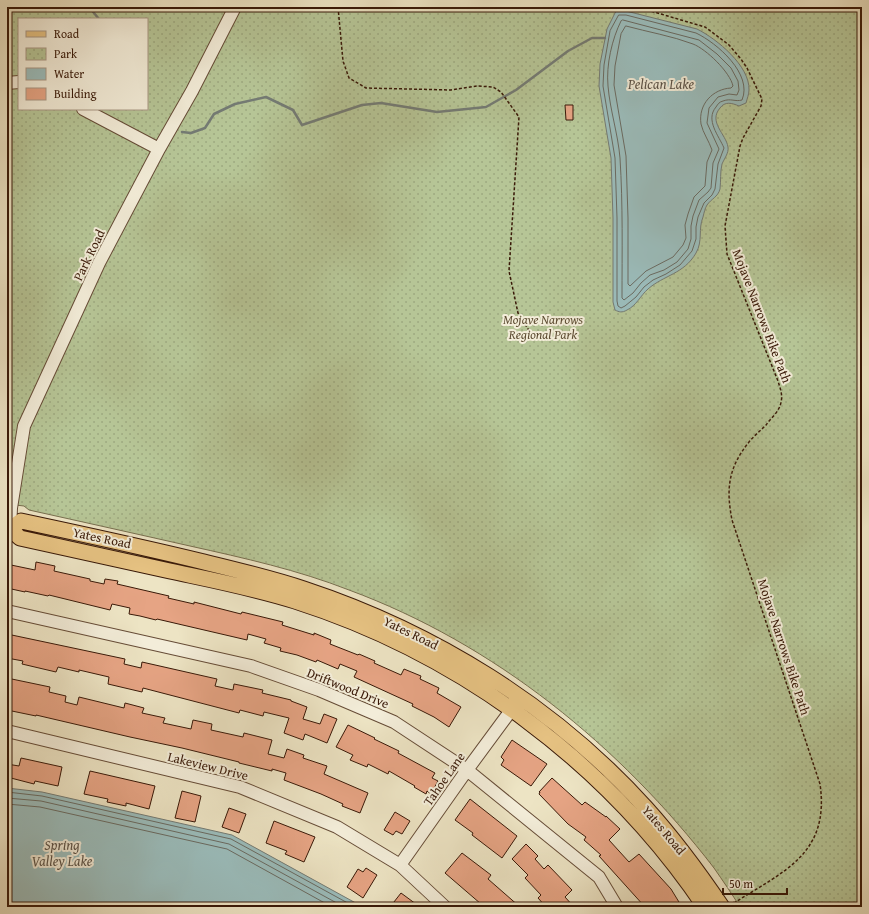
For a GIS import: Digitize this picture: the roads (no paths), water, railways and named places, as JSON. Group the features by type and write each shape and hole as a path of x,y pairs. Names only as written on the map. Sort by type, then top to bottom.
{"main road":[{"name":"Yates Road","path":"705,907 669,858 605,786 561,747 512,709 464,678 425,656 371,630 324,611 289,600 240,586 20,538 8,529 21,521 258,575 303,588 350,605 433,643 509,689 559,727 613,773 646,808 728,905"}],"street":[{"name":"Park Road","path":"8,529 24,426 99,263 159,149 192,91 235,7"},
{"path":"7,83 18,82"},
{"path":"85,110 159,149"},
{"name":"Driftwood Drive","path":"7,611 251,666 319,690 394,722 467,770 599,877 617,907"},
{"name":"Tahoe Lane","path":"400,865 512,709"},
{"name":"Lakeview Drive","path":"7,731 240,787 337,827 400,865 445,907"}],"water":[{"name":"Pelican Lake","path":"616,11 626,11 697,29 714,39 731,54 738,63 748,81 749,90 746,103 739,106 731,103 724,104 717,113 717,123 727,142 728,149 722,164 720,189 716,196 707,205 696,253 686,266 654,284 645,291 633,306 621,312 615,310 613,302 611,158 599,86 600,64 607,29"},
{"name":"Spring Valley Lake","path":"7,788 42,792 232,835 363,907 7,907"}],"waterway":[{"path":"89,7 98,18"},
{"path":"182,132 191,133 205,128 214,114 235,104 266,97 293,110 302,125 362,105 381,103 437,112 486,107 516,90 568,51 592,38 605,38"}],"park label":[{"name":"Mojave Narrows Regional Park","path":"543,326"}]}
